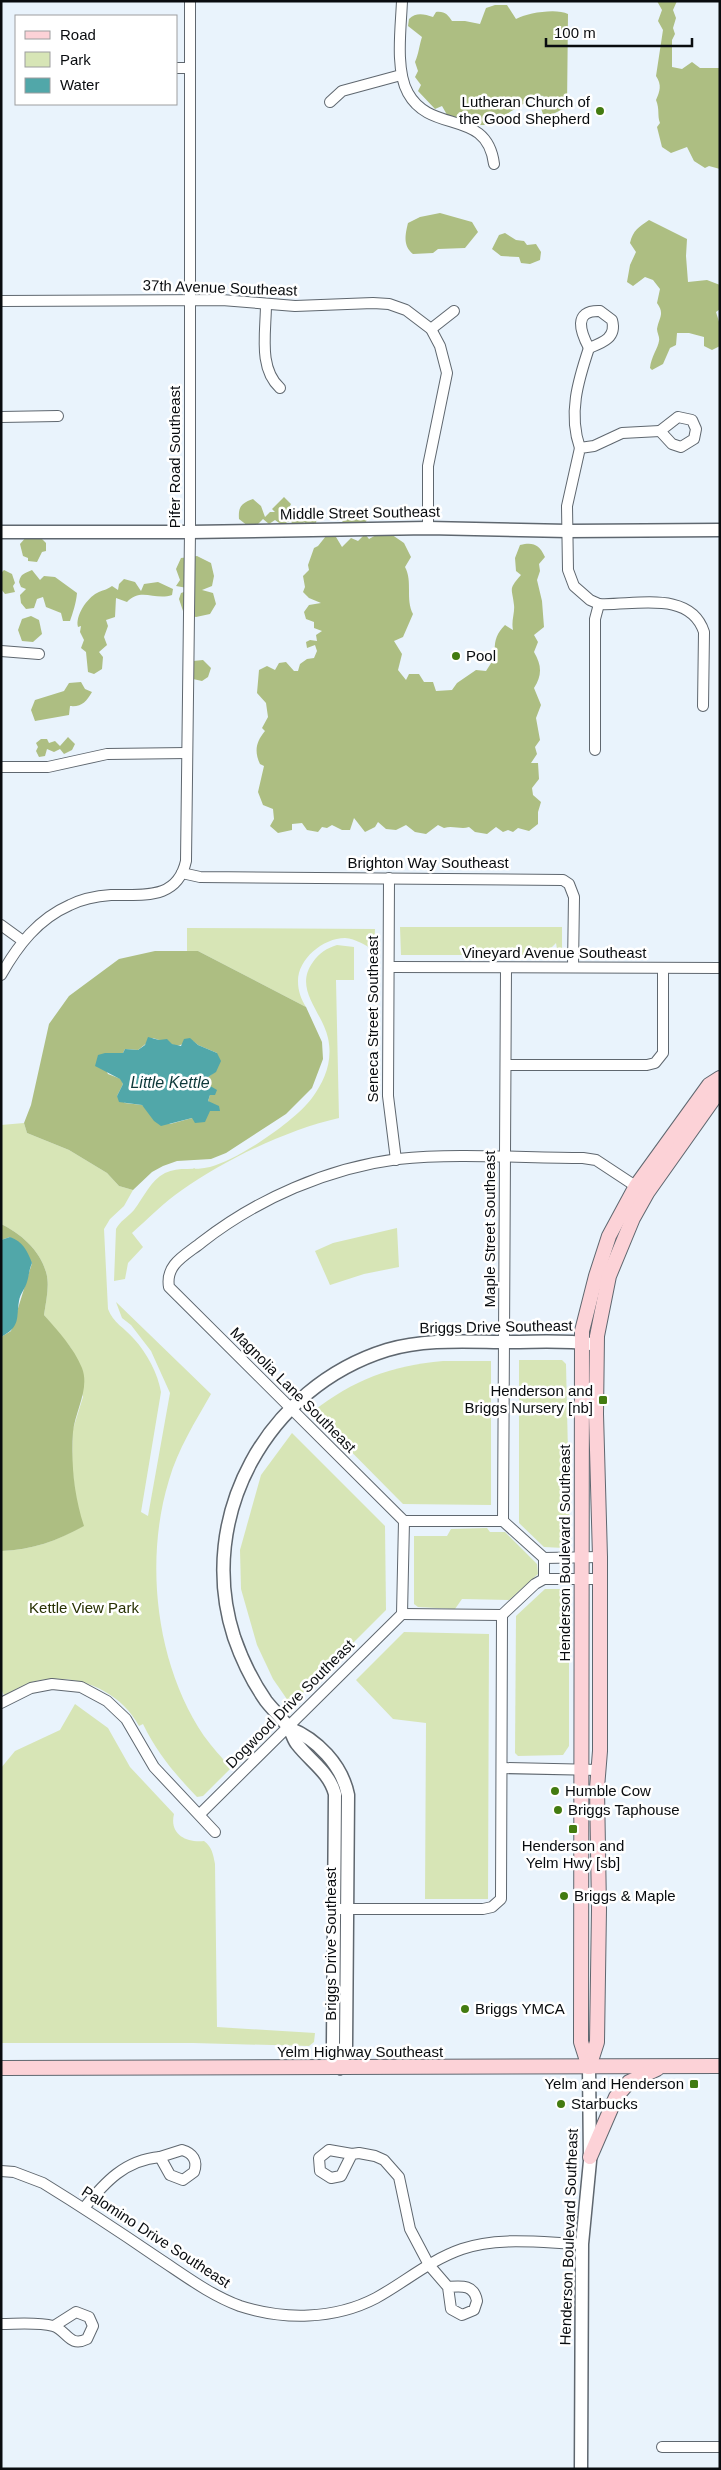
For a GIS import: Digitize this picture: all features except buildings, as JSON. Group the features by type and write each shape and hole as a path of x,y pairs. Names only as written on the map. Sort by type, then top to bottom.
{"main road":[{"name":"Henderson Boulevard Southeast","path":"589,2067 597,2042 600,1557 596,1344 609,1276 642,1190 709,1085 720,1078"},
{"name":"Henderson Boulevard Southeast","path":"589,2067 581,2042 582,1558 580,1342 596,1276 609,1236 642,1190 717,1094 720,1084"},
{"name":"Yelm Highway Southeast","path":"1,2068 720,2066"},
{"path":"590,2157 616,2098 629,2082 663,2067"}],"street":[{"name":"Pifer Road Southeast","path":"182,873 187,854 188,753 191,301 190,1"},
{"path":"402,1 401,75 408,93 421,108 436,117 473,129 483,135 492,148 494,164"},
{"path":"178,68 190,68"},
{"path":"330,102 342,91 401,75"},
{"name":"37th Avenue Southeast","path":"1,301 222,300 266,304 389,304 406,310 431,329"},
{"path":"266,304 266,366 272,381 280,388"},
{"path":"428,528 428,466 447,373 440,346 431,329 454,311"},
{"path":"589,348 576,399 575,433 580,448 571,484 568,506 568,570 574,586 599,604 676,604 695,615 701,623 704,632 703,706"},
{"path":"1,417 58,416"},
{"path":"580,448 594,446 622,433 660,431"},
{"name":"Middle Street Southeast","path":"1,532 190,532 428,528 720,530"},
{"path":"595,750 595,620 599,604"},
{"path":"1,651 39,654"},
{"path":"1,767 54,766 107,754 188,753"},
{"path":"1,975 23,941 43,921 72,904 102,896 152,895 167,889 182,873"},
{"name":"Brighton Way Southeast","path":"182,873 200,876 563,880 569,884 574,897 574,967"},
{"name":"Seneca Street Southeast","path":"388,878 388,1110 396,1160"},
{"path":"1,925 23,941"},
{"name":"Vineyard Avenue Southeast","path":"388,967 720,968"},
{"name":"Maple Street Southeast","path":"503,1521 506,968"},
{"path":"506,1064 647,1065 655,1063 663,1052 663,968"},
{"path":"396,1160 583,1158 596,1160 642,1190"},
{"name":"Magnolia Lane Southeast","path":"396,1160 317,1179 280,1194 214,1233 171,1267 167,1277 169,1287 404,1521"},
{"name":"Briggs Drive Southeast","path":"340,2068 334,2045 341,1909 335,1794 332,1783 295,1743 289,1728 256,1685 240,1652 229,1619 223,1568 227,1524 244,1473 265,1437 290,1408 327,1378 357,1362 389,1350 426,1343 580,1342 596,1344"},
{"path":"600,1557 544,1558 503,1521 404,1521 402,1614 502,1615 535,1584 544,1579 600,1579"},
{"path":"544,1558 544,1579"},
{"name":"Dogwood Drive Southeast","path":"200,1814 289,1728 303,1711 402,1614"},
{"path":"341,1909 483,1909 497,1904 502,1894 502,1615"},
{"path":"1,1704 23,1692 42,1685 69,1685 81,1687 93,1693 121,1713 154,1767 215,1832"},
{"path":"502,1768 599,1770"},
{"name":"Henderson Boulevard Southeast","path":"581,2469 582,2244 590,2157 589,2067"},
{"path":"352,2154 375,2156 384,2160 399,2177 410,2229 429,2265 448,2287"},
{"path":"84,2208 103,2185 120,2170 136,2162 160,2158"},
{"name":"Palomino Drive Southeast","path":"1,2171 14,2172 44,2184 84,2208 217,2297 260,2312 285,2316 318,2315 358,2305 375,2298 429,2265 462,2249 482,2244 500,2242 582,2244"},
{"path":"1,2324 54,2326"},
{"path":"662,2447 720,2447"}],"green space":[{"path":"657,1 677,1 673,10 676,18 673,28 675,34 672,40 672,67 682,69 692,62 700,68 720,68 720,169 709,166 705,168 694,161 687,147 671,153 662,147 657,127 660,123 656,100 660,88 656,76 663,30 658,21 662,10"},
{"path":"495,5 507,5 516,19 542,12 556,11 568,14 567,107 553,114 543,114 539,103 544,96 534,95 492,125 465,125 450,120 442,106 435,109 418,91 421,85 415,77 418,71 415,62 422,37 408,26 409,19 414,15 420,14 433,17 436,12 442,12 452,21 480,24 486,8"},
{"path":"440,213 472,222 478,232 465,248 438,249 433,253 413,254 406,244 408,223 420,217"},
{"path":"649,220 687,239 688,282 707,280 720,285 720,309 716,312 720,325 720,346 712,350 704,346 704,337 689,333 677,333 676,345 670,348 663,364 652,370 650,368 659,340 657,329 661,310 657,303 660,289 653,280 645,277 633,286 627,282 630,265 636,252 630,243 631,239 637,229"},
{"path":"505,233 516,240 524,241 527,245 536,244 541,252 540,260 530,264 521,263 519,257 501,256 492,249 499,235"},
{"path":"284,497 291,504 289,508 293,510 297,509 305,514 311,510 317,516 316,523 309,527 304,522 302,526 293,528 291,520 282,525 275,520 269,524 263,519 257,525 248,526 239,519 240,508 246,502 253,499 261,506 265,517 270,512 275,512 272,509"},
{"path":"352,510 358,513 361,511 368,516 366,522 348,527 341,520 344,514"},
{"path":"385,530 404,543 411,557 405,567 413,614 403,637 394,641 402,654 398,670 406,680 409,674 419,674 424,682 433,682 436,691 452,690 457,683 476,670 486,671 495,657 495,643 499,632 505,625 513,630 514,608 512,589 514,583 521,575 516,571 515,558 520,545 535,545 545,557 539,564 540,571 537,580 542,601 544,627 534,635 538,642 534,652 540,670 534,688 541,705 536,718 540,740 535,747 537,754 531,763 538,763 539,779 532,788 533,795 541,802 538,812 538,824 529,831 518,828 513,832 508,830 503,832 496,827 487,834 475,832 469,827 444,828 438,825 426,834 415,832 406,825 396,830 386,829 378,822 375,827 365,832 354,818 350,830 342,830 332,825 327,828 322,827 318,832 307,830 302,823 292,824 292,830 278,833 270,826 274,819 273,809 263,805 258,792 264,766 260,764 258,759 257,747 265,731 262,728 268,717 266,703 257,693 259,670 267,666 275,670 279,663 286,662 294,671 298,671 300,664 307,659 314,658 317,651 315,645 307,648 306,642 310,640 317,641 316,635 322,631 314,628 314,622 306,619 304,612 309,605 321,603 309,598 303,592 305,587 303,576 309,570 308,565 314,548 326,536 336,537 342,547 351,538 358,541 365,534 369,539"},
{"path":"28,535 38,535 46,543 46,551 42,552 37,562 28,561 28,558 23,556 20,544"},
{"path":"197,556 211,563 214,576 212,586 202,590 213,593 216,604 210,614 196,617 184,614 179,599 181,593 193,589 176,586 180,580 176,569 181,558"},
{"path":"4,570 12,574 15,592 5,594 1,589 1,573"},
{"path":"32,570 40,580 44,576 55,577 77,593 70,621 63,621 61,613 46,607 43,597 37,599 34,608 26,609 21,603 20,595 26,589 21,587 20,579 23,574"},
{"path":"124,579 135,582 141,591 144,584 158,582 173,589 172,595 160,597 138,595 127,602 116,598 115,617 106,620 108,626 104,637 107,645 99,652 103,657 102,669 94,674 88,672 86,652 81,648 84,640 80,632 81,626 78,627 78,618 93,595 112,586 118,590 119,584"},
{"path":"31,616 39,620 42,634 33,642 22,641 18,630 22,619"},
{"path":"203,660 211,668 208,677 202,681 193,679 190,670 193,661"},
{"path":"81,682 85,689 92,692 88,699 78,706 70,706 69,715 35,721 31,710 35,700 64,691 69,683"},
{"path":"68,737 75,744 72,750 64,754 60,749 54,752 47,749 45,756 39,757 36,751 38,747 36,743 41,739 47,739 49,743 55,741 60,746"},
{"path":"400,927 562,927 562,951 557,949 556,943 551,948 559,955 401,955"},
{"path":"187,928 375,929 374,950 357,941 345,938 328,942 313,951 302,965 298,981 300,995 306,1007 198,951 187,951"},
{"path":"337,945 354,947 354,980 336,980 339,1118 299,1130 257,1147 217,1168 175,1195 132,1233 143,1247 128,1263 125,1279 114,1281 116,1229 134,1210 155,1180 170,1171 210,1167 236,1156 293,1118 304,1108 317,1091 327,1070 329,1046 325,1028 307,991 306,981 308,972 315,959 324,951"},
{"path":"155,951 198,951 306,1007 322,1042 323,1059 312,1088 286,1114 226,1153 211,1159 177,1161 163,1166 152,1172 133,1190 119,1186 107,1173 69,1150 27,1133 24,1123 31,1105 49,1024 69,996 119,959","holes":["153,1038 177,1046 193,1041 217,1053 212,1074 208,1077 207,1084 210,1095 208,1101 212,1105 207,1114 170,1124 142,1105 125,1103 117,1096 123,1084 121,1079 108,1074 106,1070 115,1053 123,1053 125,1049 138,1050"]},
{"name":"Kettle View Park","path":"24,1123 27,1133 69,1150 107,1173 119,1186 133,1190 124,1206 110,1219 104,1229 108,1309 116,1322 134,1339 147,1357 155,1371 161,1392 141,1512 148,1516 170,1393 151,1351 131,1325 122,1318 116,1302 211,1394 182,1447 169,1480 161,1511 157,1544 156,1578 159,1612 165,1645 175,1677 188,1708 204,1736 231,1768 203,1796 197,1797 174,1771 160,1754 143,1724 139,1726 131,1713 120,1703 95,1687 66,1679 51,1679 32,1682 4,1695 1,1689 1,1551 23,1549 44,1544 83,1526 76,1500 72,1465 73,1429 83,1397 71,1348 44,1315 48,1282 39,1256 22,1237 1,1224 1,1125"},
{"path":"1,1224 22,1237 39,1256 48,1282 44,1315 65,1340 82,1368 84,1376 83,1392 74,1424 72,1444 76,1491 84,1526 44,1544 23,1549 1,1551 1,1337 11,1331 32,1263 10,1237 1,1240"},
{"path":"397,1228 399,1267 364,1274 330,1285 315,1251 333,1243"},
{"path":"519,1360 562,1360 566,1364 570,1542 564,1548 544,1547 519,1523"},
{"path":"443,1361 491,1361 491,1505 403,1504 312,1412 343,1391 374,1376 406,1366"},
{"path":"292,1433 385,1526 386,1610 291,1705 273,1679 257,1645 241,1589 240,1550 261,1475"},
{"path":"487,1528 490,1532 505,1532 537,1564 538,1574 509,1600 462,1599 455,1609 418,1607 414,1604 414,1536 447,1536 451,1529"},
{"path":"545,1589 560,1589 569,1595 569,1746 563,1755 518,1756 515,1753 516,1616"},
{"path":"404,1632 489,1634 488,1899 425,1899 426,1723 393,1719 356,1680"},
{"path":"75,1704 108,1728 130,1767 174,1814 174,1827 180,1836 185,1839 204,1841 212,1851 215,1864 217,2027 315,2033 314,2042 309,2046 193,2043 1,2043 1,1768 15,1751 60,1730"}],"water":[{"name":"Little Kettle","path":"148,1037 159,1040 167,1039 172,1044 181,1046 184,1039 190,1038 198,1045 217,1053 221,1061 216,1072 208,1077 207,1084 217,1090 215,1095 210,1095 208,1101 219,1106 220,1111 210,1111 205,1122 195,1123 192,1118 161,1126 154,1121 142,1105 119,1102 117,1096 123,1084 120,1079 95,1066 98,1055 123,1053 125,1049 138,1050 145,1045"},
{"path":"10,1237 24,1247 32,1263 20,1298 15,1326 1,1337 1,1240"}],"place":[{"name":"Lutheran Church of the Good Shepherd","path":"600,111"},
{"name":"Pool","path":"456,656"},
{"name":"Henderson and Briggs Nursery [nb]","path":"603,1400"},
{"name":"Humble Cow","path":"555,1791"},
{"name":"Briggs Taphouse","path":"558,1810"},
{"name":"Henderson and Yelm Hwy [sb]","path":"573,1829"},
{"name":"Briggs & Maple","path":"564,1896"},
{"name":"Briggs YMCA","path":"465,2009"},
{"name":"Yelm and Henderson","path":"694,2084"},
{"name":"Starbucks","path":"561,2104"}]}
